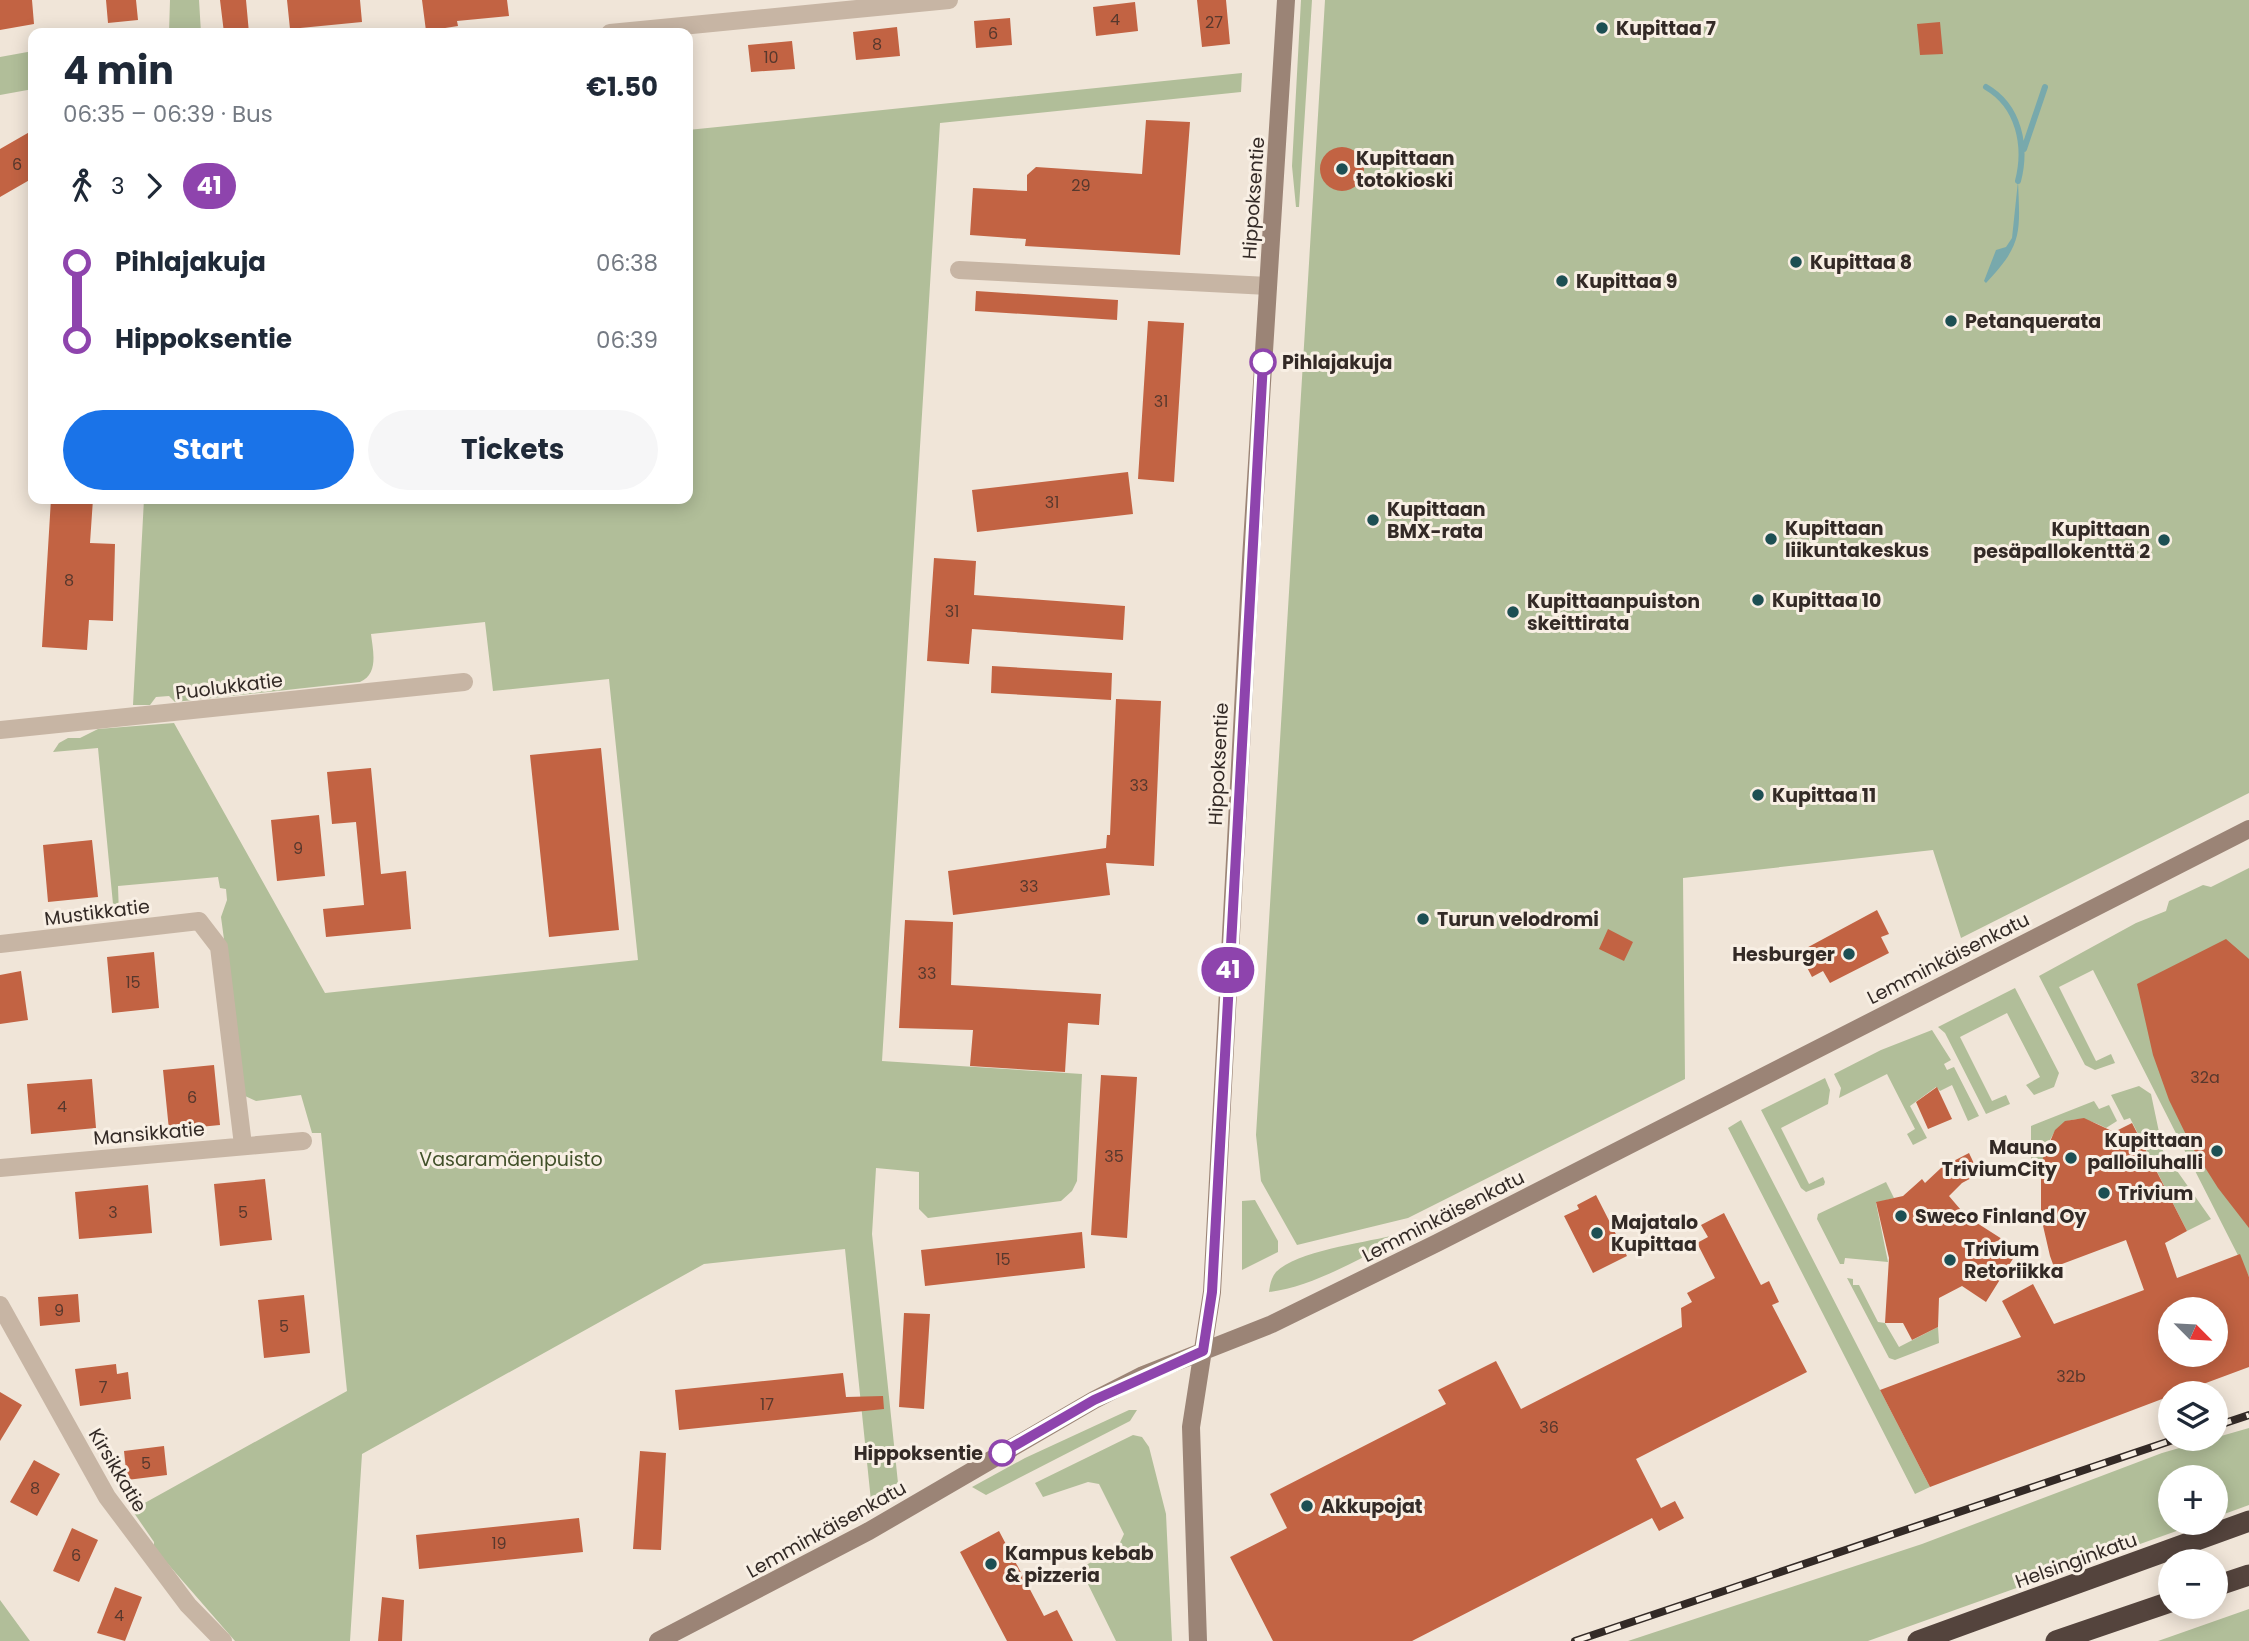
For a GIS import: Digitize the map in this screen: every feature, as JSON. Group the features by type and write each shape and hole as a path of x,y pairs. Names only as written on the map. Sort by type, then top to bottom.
{"highway":[{"name":"Helsinginkatu","path":"1919,1641 2249,1521"},
{"path":"2228,1582 2249,1575"},
{"path":"2056,1641 2158,1606"}],"street":[{"path":"661,28 949,0"},
{"name":"Hippoksentie","path":"1198,1641 1191,1427 1212,1292 1229,944 1286,0"},
{"path":"959,270 1268,286"},
{"name":"Puolukkatie","path":"0,730 464,682"},
{"name":"Lemminkäisenkatu","path":"658,1641 869,1531 1065,1415 1143,1375 1272,1324 1437,1243 2249,830"},
{"name":"Mustikkatie","path":"0,944 198,921 219,947 243,1145"},
{"name":"Mansikkatie","path":"0,1168 243,1145 303,1142"},
{"name":"Kirsikkatie","path":"0,1305 107,1497 188,1605 223,1641"}],"green space":[{"path":"170,0 199,0 201,28 169,28"},
{"path":"1301,0 1312,0 1299,207 1296,207 1292,166"},
{"name":"Kupittaan liikuntakeskus","path":"1325,0 2249,0 2249,793 1961,938 1933,850 1683,878 1685,1079 1408,1218 1297,1245 1261,1181 1256,1135"},
{"path":"28,52 28,90 0,95 0,57"},
{"name":"Vasaramäenpuisto","path":"1242,73 1241,92 940,123 882,1061 1082,1074 1077,1181 1072,1191 1061,1201 928,1218 919,1209 919,1172 876,1168 872,1234 898,1483 871,1501 845,1249 704,1264 362,1454 350,1641 235,1641 154,1548 154,1542 132,1510 347,1391 321,1133 312,1133 301,1095 256,1101 245,1096 221,917 227,900 226,889 220,888 218,877 118,886 119,915 104,920 112,912 113,904 98,748 53,752 59,743 68,738 80,738 98,729 174,723 325,993 638,960 609,679 493,691 485,622 371,634 372,668 370,674 360,682 175,702 169,696 156,697 150,705 133,705 144,504 693,504 693,129"},
{"name":"Kupittaan palloiluhalli","path":"2249,868 2249,1277 2093,970 2059,987 2096,1061 2111,1054 2115,1063 2095,1070 2085,1065 2039,976 2136,923 2166,911 2169,901 2203,885 2211,887"},
{"path":"2015,988 2059,1073 2054,1087 2034,1095 2026,1085 2040,1077 2007,1013 1960,1037 1992,1101 2006,1095 2010,1104 1986,1114 1945,1033 1938,1027"},
{"path":"1932,1030 1951,1060 1944,1064 1947,1070 1954,1067 1979,1116 1968,1121 1952,1085 1940,1091 1936,1087 1910,1106 1927,1138 1913,1145 1907,1134 1915,1129 1887,1074 1839,1098 1841,1088 1834,1074 1881,1050"},
{"path":"1825,1078 1830,1090 1828,1104 1781,1128 1809,1184 1823,1177 1825,1182 1824,1185 1806,1192 1801,1188 1761,1110"},
{"path":"2139,1086 2151,1094 2163,1151 2211,1219 2187,1231 2130,1118 2124,1120 2111,1095"},
{"path":"2094,1101 2099,1109 2109,1105 2117,1121 2106,1128 2082,1119 2064,1123 2052,1137 2043,1161 2031,1159 2031,1126"},
{"path":"1741,1120 1930,1487 1915,1494 1728,1128"},
{"path":"1886,1182 1894,1198 1876,1203 1888,1262 1845,1258 1844,1264 1840,1264 1817,1219 1818,1214"},
{"path":"1255,1200 1278,1241 1278,1252 1242,1270 1242,1201"},
{"path":"1391,1236 1394,1242 1333,1272 1301,1285 1269,1292 1276,1272 1299,1259 1330,1249"},
{"path":"1847,1278 1853,1279 1853,1285 1859,1285 1878,1322 1885,1323 1899,1347 1938,1327 1939,1343 1895,1360 1889,1358"},
{"path":"1129,1410 1137,1410 1130,1421 986,1495 972,1487 1025,1458"},
{"path":"2249,1428 2249,1505 2228,1513 2228,1465 2158,1465 2158,1535 2165,1535 1868,1641 1628,1641 1922,1544 2162,1453 2228,1451 2228,1434"},
{"path":"1133,1435 1142,1437 1149,1447 1166,1514 1172,1641 1116,1641 1080,1568 1117,1549 1124,1534 1099,1484 1088,1482 1043,1497 1035,1483"},
{"path":"0,1600 30,1641 0,1641"},
{"path":"2249,1609 2249,1641 2158,1641 2221,1619 2228,1619 2228,1616"}],"water":[{"path":"2018,181 2017,237 2007,258 1986,283 1984,281 1996,250 2006,247 2012,238"}],"building":[{"path":"0,0 32,0 34,24 0,30"},
{"path":"106,0 136,0 138,20 108,23"},
{"path":"220,0 246,0 249,28 223,28"},
{"path":"287,0 360,0 362,22 290,28"},
{"path":"422,0 507,0 509,16 457,21 458,26 445,28 426,28"},
{"path":"1197,0 1226,0 1230,44 1202,47"},
{"path":"1135,2 1138,31 1096,36 1093,7"},
{"path":"1010,18 1012,45 976,48 974,21"},
{"path":"1940,22 1943,54 1920,55 1917,24"},
{"path":"897,27 900,56 856,60 853,32"},
{"path":"792,41 795,69 751,72 748,45"},
{"path":"1146,120 1190,122 1180,255 1025,246 1026,239 970,235 973,188 1027,191 1027,175 1036,167 1142,174"},
{"path":"28,133 28,181 0,197 0,149"},
{"name":"Kupittaan totokioski","path":"1342,147 1358,153 1364,169 1358,185 1342,191 1326,185 1320,169 1326,153"},
{"path":"976,291 1118,300 1117,320 975,311"},
{"path":"1148,321 1184,323 1174,482 1138,479"},
{"path":"1128,472 1133,514 977,532 972,490"},
{"path":"51,504 93,504 90,543 115,544 113,621 89,620 87,650 42,647"},
{"path":"934,558 976,561 974,595 1125,606 1123,640 972,629 969,664 927,661"},
{"path":"992,666 1112,673 1111,700 991,693"},
{"path":"1116,699 1161,701 1154,866 1106,863 1110,895 953,915 948,871 1106,848 1107,835 1110,835"},
{"path":"601,748 619,930 549,937 530,755"},
{"path":"371,768 381,874 406,871 411,929 326,937 323,909 364,905 356,822 332,824 327,772"},
{"path":"319,815 325,876 277,881 271,820"},
{"path":"92,840 98,897 48,902 43,845"},
{"path":"1877,910 1889,934 1881,937 1889,953 1830,983 1823,971 1812,977 1799,952"},
{"path":"905,920 953,922 951,985 1101,994 1099,1025 1068,1023 1065,1072 970,1066 973,1030 899,1028"},
{"path":"1608,929 1633,942 1624,961 1599,949"},
{"name":"Kupittaan palloiluhalli","path":"2226,939 2249,959 2249,1228 2218,1188 2192,1147 2169,1100 2153,1055 2137,984"},
{"path":"154,952 159,1008 112,1013 107,957"},
{"path":"21,971 28,1020 0,1024 0,975"},
{"path":"214,1065 220,1125 169,1130 163,1070"},
{"path":"1101,1075 1137,1077 1127,1238 1091,1235"},
{"path":"92,1079 96,1128 31,1134 27,1084"},
{"path":"1937,1087 1952,1119 1928,1129 1916,1102"},
{"path":"2084,1118 2114,1132 2132,1123 2187,1231 2165,1243 2177,1278 2240,1254 2249,1277 2249,1367 2211,1381 2158,1381 2158,1401 1930,1487 1880,1390 2021,1337 2002,1301 2033,1284 2054,1324 2144,1290 2126,1240 2054,1267 2041,1217 2041,1173 2037,1172 2055,1130 2065,1121"},
{"name":"Trivium Retoriikka","path":"1969,1153 1979,1174 1962,1183 1949,1196 1966,1216 2002,1239 1992,1243 2014,1257 1986,1302 1962,1286 1939,1298 1938,1327 1912,1340 1903,1323 1885,1323 1889,1258 1876,1202 1903,1196 1922,1179 1925,1183 1942,1167"},
{"path":"265,1179 272,1240 220,1246 214,1184"},
{"path":"148,1185 152,1233 79,1239 75,1192"},
{"path":"1596,1195 1627,1256 1593,1273 1564,1216 1579,1209 1577,1205"},
{"path":"1724,1213 1761,1285 1769,1281 1779,1302 1772,1305 1807,1372 1636,1459 1661,1508 1675,1501 1684,1518 1659,1531 1652,1518 1412,1641 1273,1641 1230,1557 1287,1528 1270,1494 1446,1404 1438,1390 1496,1361 1521,1409 1682,1327 1681,1308 1692,1302 1687,1293 1715,1278 1697,1243 1708,1237 1701,1225"},
{"path":"1082,1232 1085,1268 925,1286 921,1250"},
{"path":"78,1294 80,1322 40,1326 38,1297"},
{"path":"304,1295 310,1353 264,1358 258,1300"},
{"path":"904,1313 930,1314 924,1409 899,1407"},
{"path":"116,1364 117,1374 128,1372 131,1399 80,1406 75,1369"},
{"path":"843,1373 846,1397 883,1396 884,1409 679,1430 675,1390"},
{"path":"0,1392 22,1405 0,1441"},
{"path":"164,1446 167,1475 127,1480 124,1451"},
{"path":"640,1451 666,1453 661,1550 633,1549"},
{"path":"34,1460 60,1474 37,1516 10,1502"},
{"path":"579,1518 583,1552 419,1569 416,1535"},
{"path":"72,1528 98,1540 79,1582 53,1571"},
{"path":"999,1531 1044,1616 1057,1610 1073,1641 1007,1641 960,1552"},
{"path":"115,1587 142,1597 125,1641 97,1633"},
{"path":"382,1597 404,1600 402,1641 378,1641"}],"waterway":[{"path":"1986,87 2006,105 2018,128 2021,141 2018,181"},
{"path":"2024,149 2045,87"}],"railway":[{"path":"2228,1422 2249,1415"},
{"path":"1575,1641 2158,1445"}],"bus line":[{"name":"41","path":"1002,1453 1065,1415 1143,1375 1203,1351 1212,1292 1263,362"}],"place":[{"name":"Kupittaa 7","path":"1602,28"},
{"name":"Kupittaan totokioski","path":"1342,169"},
{"name":"Kupittaa 8","path":"1796,262"},
{"name":"Kupittaa 9","path":"1562,281"},
{"name":"Petanquerata","path":"1951,321"},
{"name":"Pihlajakuja","path":"1263,362"},
{"name":"Kupittaan BMX-rata","path":"1373,520"},
{"name":"Kupittaan liikuntakeskus","path":"1771,539"},
{"name":"Kupittaan pesäpallokenttä 2","path":"2164,540"},
{"name":"Kupittaa 10","path":"1758,600"},
{"name":"Kupittaanpuiston skeittirata","path":"1513,612"},
{"name":"Kupittaa 11","path":"1758,795"},
{"name":"Turun velodromi","path":"1423,919"},
{"name":"Hesburger","path":"1849,954"},
{"name":"Kupittaan palloiluhalli","path":"2217,1151"},
{"name":"Mauno TriviumCity","path":"2071,1158"},
{"name":"Trivium","path":"2104,1193"},
{"name":"Sweco Finland Oy","path":"1901,1216"},
{"name":"Majatalo Kupittaa","path":"1597,1233"},
{"name":"Trivium Retoriikka","path":"1950,1260"},
{"name":"Hippoksentie","path":"1002,1453"},
{"name":"Akkupojat","path":"1307,1506"},
{"name":"Kampus kebab & pizzeria","path":"991,1564"}]}
